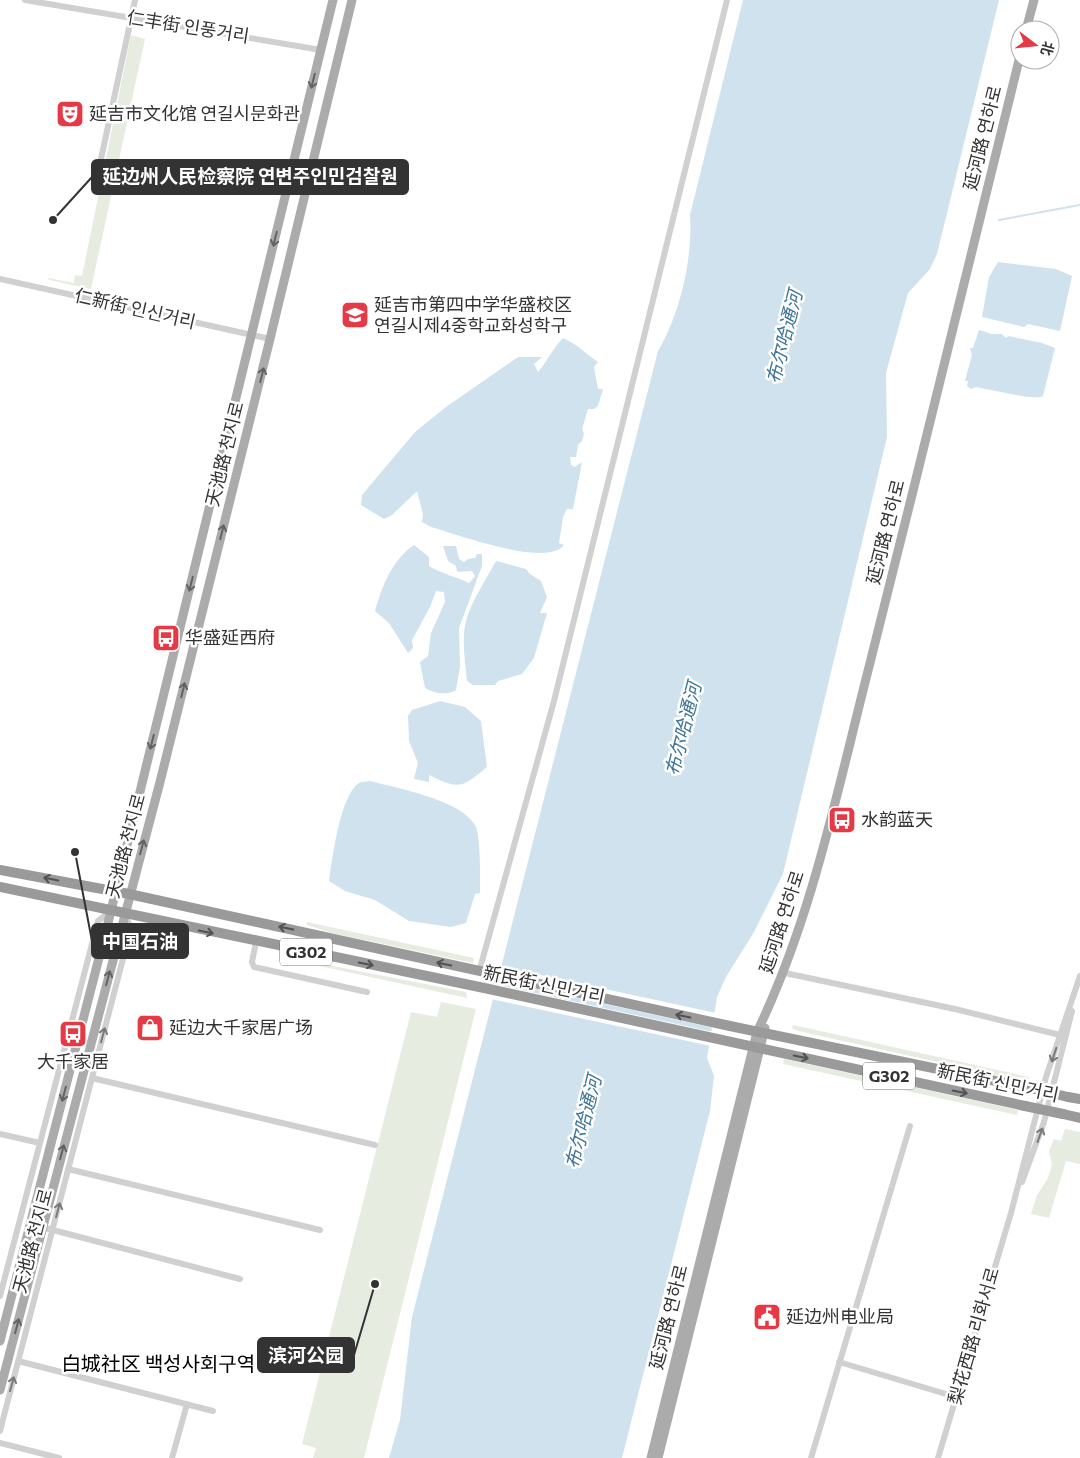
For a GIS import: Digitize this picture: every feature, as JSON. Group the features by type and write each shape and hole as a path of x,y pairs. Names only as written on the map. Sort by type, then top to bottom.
{"highway":[{"name":"新民街 신민거리","path":"3,871 129,894 761,1033 1080,1099"},
{"name":"新民街 신민거리","path":"0,887 256,942 489,989 1080,1118"},
{"path":"471,986 477,971"}],"main road":[{"name":"天池路 천지로","path":"0,1341 116,892 333,0"},
{"name":"天池路 천지로","path":"0,1390 160,782 352,0"},
{"path":"1029,20 1034,0"},
{"name":"延河路 연하로","path":"650,1458 761,1033 768,1010 785,973 824,840 1016,70"},
{"name":"延河路 연하로","path":"658,1458 757,1048"}],"street":[{"name":"仁丰街 인풍거리","path":"25,0 321,50"},
{"path":"101,159 136,0"},
{"path":"477,971 554,701 727,0"},
{"name":"仁新街 인신거리","path":"0,279 270,340"},
{"name":"天池路 천지로","path":"0,1296 98,921 111,911"},
{"name":"天池路 천지로","path":"0,1431 131,928 124,914"},
{"path":"256,942 252,962 254,967 367,992"},
{"path":"785,973 955,1009 1060,1035"},
{"name":"梨花西路 리화서로","path":"938,1458 1011,1213 1034,1120 1080,976"},
{"name":"梨花西路 리화서로","path":"1011,1213 1047,1114 1080,976"},
{"path":"92,1078 375,1145"},
{"path":"811,1458 910,1126"},
{"path":"0,1134 40,1143"},
{"path":"68,1169 320,1230"},
{"path":"30,1224 240,1278"},
{"path":"18,1361 213,1411"},
{"path":"839,1362 956,1397"},
{"path":"172,1458 187,1404"},
{"path":"0,1443 59,1458"}],"shaded area":[{"path":"131,35 145,39 91,289 49,280 48,278 74,283 75,275 82,276"},
{"path":"307,922 474,958 473,963 332,933 307,925"},
{"path":"297,959 466,992 467,998 297,961"},
{"path":"441,1002 476,1009 364,1458 313,1458 316,1448 302,1444 411,1012 437,1017"},
{"path":"793,1025 1029,1077 1027,1082 798,1031 792,1028"},
{"path":"784,1059 1018,1110 1017,1115 783,1064"},
{"path":"1065,1129 1080,1132 1080,1164 1066,1161 1049,1218 1031,1214 1037,1195 1048,1178 1052,1165 1049,1151 1054,1139 1061,1141"}],"water":[{"name":"布尔哈通河","path":"743,0 999,0 937,254 930,269 908,293 886,373 887,437 783,874 754,932 726,977 717,997 707,1058 714,1076 710,1111 622,1458 389,1458 400,1420 412,1317 658,351 679,303 687,267 690,215"},
{"path":"998,262 1056,269 1072,276 1060,331 1028,324 1024,327 982,317 989,277"},
{"path":"979,330 992,334 1002,334 1006,338 1008,336 1042,343 1055,348 1043,396 1022,396 976,387 971,389 967,386 968,381 965,381 972,355 970,348 973,348"},
{"path":"563,338 598,362 594,367 598,389 603,389 598,406 594,409 588,409 582,429 584,434 582,441 578,445 576,457 570,457 571,465 575,467 582,462 573,509 567,509 563,517 559,543 564,545 554,551 540,553 521,551 480,542 431,527 422,522 423,514 417,491 392,515 384,519 361,505 362,495 415,432 446,407 518,357 542,357 534,364 538,372"},
{"path":"414,545 429,557 429,566 469,583 475,576 472,571 457,572 456,566 448,561 443,546 456,546 459,559 464,562 475,558 477,554 482,554 482,566 459,628 460,667 456,690 448,693 436,692 425,688 420,662 428,656 431,633 445,602 444,592 436,591 430,607 412,640 413,648 408,653 389,623 375,611 389,574 406,551"},
{"path":"496,561 526,569 541,581 547,597 540,613 547,613 534,658 522,674 498,681 495,685 473,685 467,681 464,646 466,620 478,592"},
{"path":"440,701 465,707 481,721 487,767 466,783 454,785 429,775 429,782 414,779 418,763 409,741 408,716 412,710"},
{"path":"370,781 411,791 443,802 468,816 475,825 479,847 480,893 475,894 466,923 451,927 409,921 375,900 345,891 329,881 338,829 347,800 352,790 359,783"}],"pier":[{"path":"499,966 716,1013 714,1028 495,980"},
{"path":"494,984 713,1032 711,1046 491,999"}],"waterway":[{"path":"999,220 1080,205"}],"place":[{"name":"延吉市文化馆 연길시문화관","path":"70,114"},
{"name":"延边州人民检察院 연변주인민검찰원","path":"53,220"},
{"name":"延吉市第四中学华盛校区 연길시제4중학교화성학구","path":"355,315"},
{"name":"华盛延西府","path":"166,638"},
{"name":"水韵蓝天","path":"842,820"},
{"name":"中国石油","path":"75,852"},
{"name":"延边大千家居广场","path":"150,1028"},
{"name":"大千家居","path":"73,1034"},
{"name":"滨河公园","path":"375,1284"},
{"name":"延边州电业局","path":"767,1317"}],"district":[{"name":"白城社区 백성사회구역","path":"158,1364"}]}
